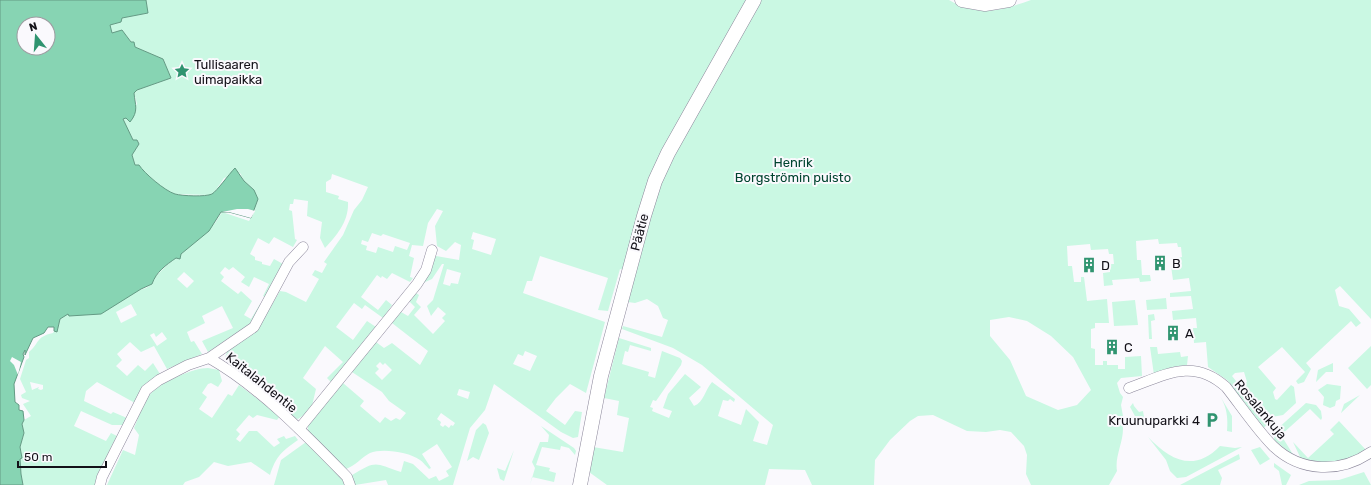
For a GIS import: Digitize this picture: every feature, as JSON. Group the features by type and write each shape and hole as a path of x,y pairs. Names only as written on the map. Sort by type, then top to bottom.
{"street":[{"name":"Päätie","path":"580,485 601,376 644,216 655,181 671,146 754,0"},
{"path":"962,0 985,4 1009,0"},
{"path":"210,358 254,327 289,262 303,247"},
{"name":"Kaitalahdentie","path":"100,485 102,477 146,390 159,380 188,365 210,358 225,367 299,429 417,284 426,270 432,250"},
{"name":"Rosalankuja","path":"1130,388 1180,371 1202,371 1218,380 1226,387 1274,447 1295,462 1316,468 1338,467 1359,461 1371,452"},
{"path":"299,429 347,477 350,485"}],"green space":[{"name":"Henrik Borgströmin puisto","path":"146,0 949,0 970,9 990,10 1009,7 1031,0 1371,0 1371,319 1340,286 1335,290 1339,306 1349,309 1361,323 1356,327 1351,321 1306,363 1311,369 1304,382 1298,384 1296,381 1305,372 1282,347 1258,367 1276,388 1273,392 1275,399 1277,400 1291,385 1294,387 1296,403 1283,415 1272,417 1264,428 1227,380 1208,367 1206,342 1194,343 1193,328 1197,328 1196,318 1173,320 1172,311 1193,309 1191,296 1170,297 1170,293 1191,291 1189,278 1173,280 1171,266 1179,265 1178,258 1182,257 1181,247 1178,247 1177,243 1159,244 1158,239 1136,241 1137,260 1141,260 1142,275 1150,275 1151,281 1140,282 1139,278 1112,280 1113,285 1104,286 1103,273 1110,272 1110,264 1114,264 1113,254 1109,254 1108,249 1091,250 1090,244 1067,246 1068,266 1072,266 1074,282 1081,282 1081,277 1084,277 1087,301 1107,299 1109,323 1095,323 1095,328 1091,329 1091,348 1095,349 1095,365 1103,365 1103,361 1107,361 1107,365 1118,365 1118,369 1125,369 1125,357 1141,356 1142,376 1121,378 1117,383 1123,397 1121,405 1123,416 1121,418 1123,431 1117,458 1117,471 1109,485 1031,485 1026,474 1027,455 1024,446 1011,432 1000,430 986,432 967,431 933,415 918,416 910,421 890,440 875,460 874,485 812,485 805,470 769,469 765,485 607,485 589,472 593,447 623,452 629,418 617,415 619,401 604,398 619,338 651,348 651,351 630,345 628,352 625,351 622,364 649,372 648,376 655,378 662,351 680,358 682,361 681,365 656,401 653,400 650,407 653,408 652,411 669,418 672,411 663,408 668,394 685,374 701,387 689,398 694,406 700,402 712,382 735,399 734,402 730,399 728,401 723,400 718,416 741,425 746,409 759,422 753,441 767,445 773,425 702,365 673,348 622,329 623,326 662,337 668,320 663,318 658,306 647,299 635,303 628,302 635,273 620,269 608,311 598,310 608,278 540,256 532,281 527,281 523,293 605,322 586,393 570,384 546,411 565,425 575,411 582,412 578,437 573,438 561,432 494,384 485,410 470,428 453,485 388,485 386,480 355,485 352,475 366,467 376,464 401,472 404,461 413,464 429,479 436,476 439,481 449,476 446,471 452,467 437,444 422,454 431,468 429,469 415,457 403,453 381,451 370,453 346,469 308,431 308,425 343,383 364,401 360,406 380,423 385,417 391,421 396,418 400,420 406,413 389,401 382,392 352,372 376,342 384,348 392,343 420,365 428,351 392,323 401,312 408,316 415,307 409,301 416,293 419,295 416,302 421,307 414,315 433,334 445,321 442,318 446,314 438,307 431,316 427,306 433,300 444,264 442,264 432,279 423,283 436,256 459,260 461,245 455,242 446,251 437,246 435,226 443,211 437,209 428,223 423,246 412,245 409,256 414,258 410,277 413,278 410,282 392,273 387,279 382,276 381,278 377,275 361,297 378,310 386,300 392,305 383,318 365,305 362,309 354,303 336,327 353,340 367,321 376,327 332,383 327,378 343,362 325,346 303,378 316,389 311,410 298,419 294,418 228,362 225,357 228,350 257,330 280,291 286,292 306,302 319,279 312,275 315,270 322,273 327,264 324,262 343,235 354,210 362,200 368,187 332,174 331,179 326,182 326,192 339,196 338,199 348,202 348,209 347,215 341,227 325,248 320,238 322,222 307,216 308,201 294,199 293,204 290,204 289,210 292,211 295,239 297,240 293,247 274,237 269,244 258,238 250,254 255,257 255,260 262,262 262,264 270,266 274,259 283,264 265,297 263,296 269,284 254,277 249,287 241,282 245,277 233,267 229,270 225,267 220,273 224,277 221,281 238,294 241,291 252,301 244,315 251,319 260,304 261,305 251,324 208,352 202,341 233,328 222,306 202,316 205,323 187,332 191,342 194,341 202,354 167,369 154,346 141,352 130,342 117,354 122,360 116,366 127,376 138,365 145,371 153,363 160,374 135,403 97,382 86,391 84,401 111,414 113,412 127,418 123,425 112,425 81,411 74,426 106,441 111,433 117,436 95,485 23,485 20,459 22,458 20,447 24,434 22,423 31,416 23,404 30,401 22,398 21,395 26,392 20,379 26,360 29,358 29,352 40,338 53,333 54,331 57,332 60,319 68,313 146,288 152,284 154,278 215,223 222,212 249,221 255,211 254,190 244,181 240,173 224,178 214,193 210,195 168,194 135,165 132,155 139,144 137,140 133,140 123,119 137,104 134,93 137,90 171,78 163,59 135,47 126,35 112,33 110,25 121,22 122,18 148,13","holes":["473,232 496,239 491,255 472,249 474,240 471,239","372,233 381,236 383,234 410,243 407,250 395,246 393,252 378,247 376,253 366,250 367,246 361,244 362,240 368,242","447,269 461,273 458,284 451,283 450,286 443,284","184,272 194,281 187,288 177,279","131,304 137,315 121,323 116,312","1009,317 1027,321 1051,336 1073,357 1091,390 1077,405 1058,410 1026,396 1010,360 990,336 990,320","162,332 167,339 157,346 150,335 154,333 156,337","525,351 537,356 530,371 513,364 518,354 523,356","380,362 383,365 385,363 392,370 382,380 375,373 379,369 376,366","1244,372 1247,382 1240,386 1232,376 1235,373","30,382 43,385 43,389 38,389 39,387 32,390","459,389 470,392 468,399 457,395","441,413 455,423 449,428 445,425 443,427 440,425 441,422 437,419"]},
{"path":"1166,298 1167,309 1147,310 1146,300"},
{"path":"1135,300 1138,325 1114,326 1112,302"},
{"path":"1154,314 1155,320 1151,321 1152,339 1149,339 1148,315"},
{"path":"1371,346 1371,385 1367,389 1348,368"},
{"path":"1150,347 1157,347 1158,354 1180,352 1181,357 1188,356 1187,365 1172,367 1154,375"},
{"path":"1333,363 1333,372 1326,372 1316,382 1318,370"},
{"path":"208,368 219,370 222,381 218,387 211,383 208,384 202,393 207,397 199,409 212,418 228,394 232,396 239,385 280,416 277,420 257,415 253,418 249,415 236,430 240,434 236,439 240,442 249,431 257,431 274,447 280,443 277,439 284,436 286,439 295,436 298,440 280,454 270,475 251,462 228,466 214,462 199,477 185,482 183,485 107,485 123,450 135,455 139,435 134,428 144,404 152,392 178,376 194,370"},
{"path":"1327,384 1341,386 1340,399 1336,401 1335,406 1330,408 1323,405 1324,397 1318,390"},
{"path":"1360,395 1341,413 1344,404"},
{"path":"1220,396 1232,416 1232,432 1227,431 1226,413"},
{"path":"1133,403 1139,412 1143,411 1144,417 1150,418 1142,419 1135,416 1130,407"},
{"path":"1306,403 1316,405 1321,411 1322,418 1321,420 1310,409 1281,435 1294,456 1274,440 1275,431"},
{"path":"1339,421 1366,450 1351,458 1335,462 1326,463 1301,459 1293,442 1308,458 1334,434 1330,430"},
{"path":"483,423 486,425 489,433 479,460 473,457 467,461 476,430"},
{"path":"541,426 574,448 576,451 575,455 569,448 561,446 560,450 542,447 536,465 550,468 549,471 556,473 554,482 532,477 535,468 532,462 540,442 548,442 549,435"},
{"path":"1148,437 1165,452 1182,460 1192,461 1201,459 1220,446 1235,448 1242,447 1186,477 1177,478 1170,471 1166,460"},
{"path":"306,442 341,476 345,485 274,485 281,460"},
{"path":"1260,447 1270,459 1260,465 1251,450"},
{"path":"514,450 504,481 500,479 497,468 505,471"},
{"path":"1239,454 1240,459 1218,470 1222,478 1220,485 1180,485"},
{"path":"1274,463 1291,475 1286,485 1282,485 1279,471 1274,467"},
{"path":"1364,472 1371,485 1299,485 1309,481 1339,480"}],"shaded area":[{"path":"0,0 146,0 148,13 122,18 121,22 110,25 112,33 122,30 131,42 134,42 135,47 163,59 171,78 137,90 134,93 136,108 135,115 130,122 126,118 123,119 133,140 137,140 139,144 132,155 135,165 139,165 155,181 171,192 178,195 194,196 205,196 212,194 235,168 244,181 254,190 258,199 251,218 229,212 221,212 209,231 181,254 180,259 176,258 162,269 152,284 141,289 101,314 69,316 68,314 60,319 57,332 54,331 54,327 48,327 44,333 33,338 25,355 25,350 23,354 24,357 14,384 15,402 19,405 19,410 23,411 24,420 22,424 24,433 20,447 23,485 0,485"}],"pier":[{"path":"237,209 248,209 255,211 251,218 229,212 222,212"},
{"path":"12,357 21,362 18,375 14,365 10,361"}],"place":[{"name":"Tullisaaren uimapaikka","path":"182,71"},
{"name":"B","path":"1160,263"},
{"name":"D","path":"1089,265"},
{"name":"A","path":"1173,333"},
{"name":"C","path":"1112,347"},
{"name":"Kruunuparkki 4","path":"1212,420"}]}
